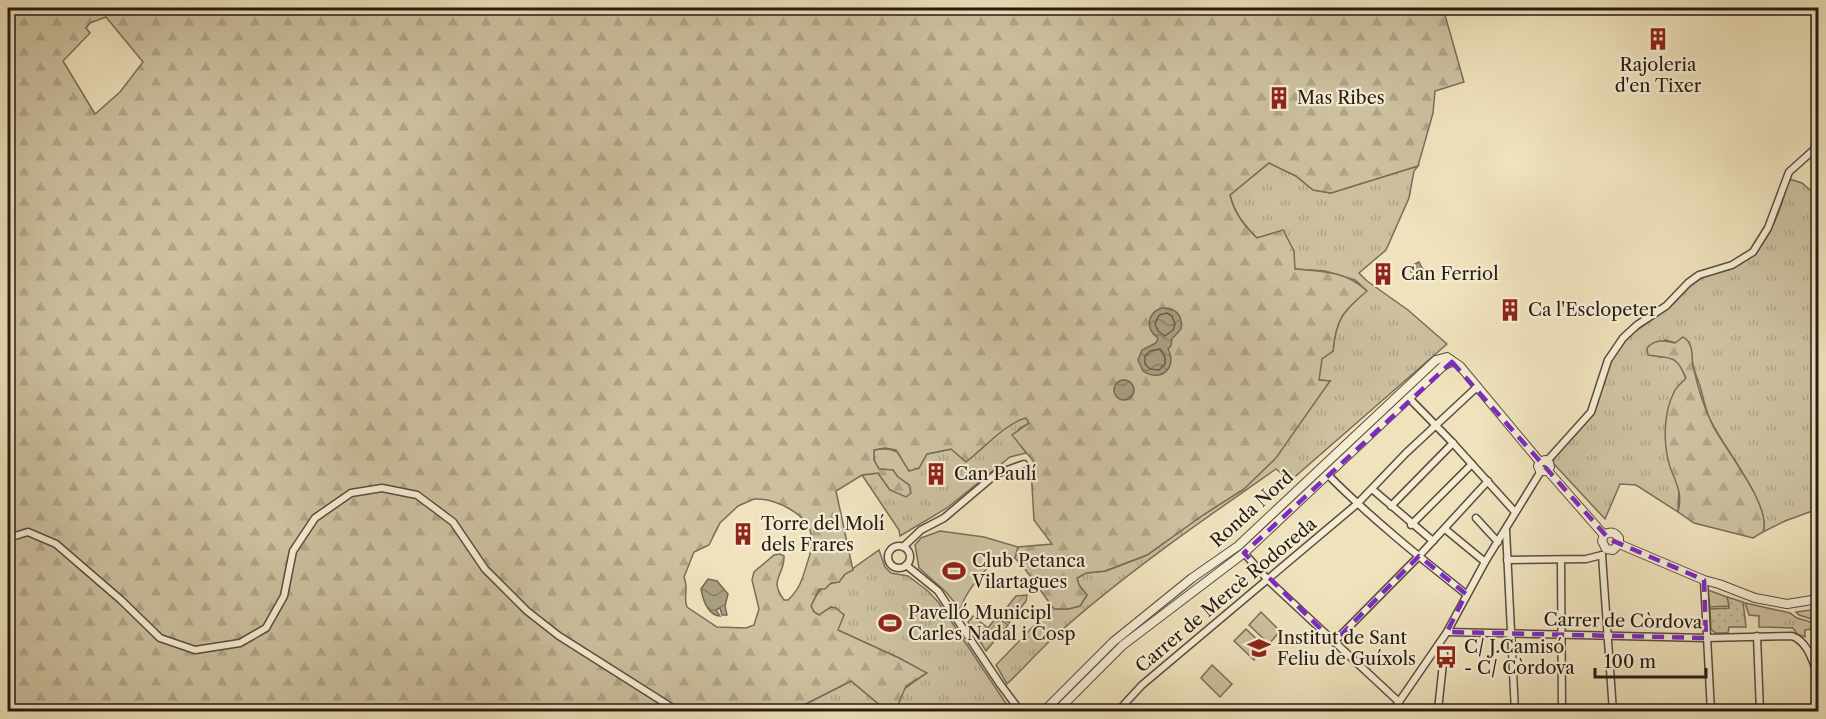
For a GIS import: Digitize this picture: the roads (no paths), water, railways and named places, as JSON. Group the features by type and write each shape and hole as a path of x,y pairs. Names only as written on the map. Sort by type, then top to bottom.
{"street":[{"path":"1544,462 1591,412 1608,360 1623,338 1637,325 1666,306 1699,275 1732,265 1753,252 1768,228 1789,172 1818,146"},
{"name":"Ronda Nord","path":"1042,711 1113,642 1192,578 1238,546 1436,360 1450,360"},
{"path":"1392,711 1447,632 1466,594 1515,512 1550,466 1529,448 1460,366 1450,360"},
{"name":"Ronda Nord","path":"1056,711 1123,645 1244,553 1450,360"},
{"name":"Carrer de Mercè Rodoreda","path":"1117,711 1142,685 1357,504 1477,387"},
{"path":"1409,398 1454,443 1515,512"},
{"path":"1391,506 1454,443"},
{"path":"903,547 909,553 909,562 900,568 894,567 888,558 892,548 903,547 921,530 944,518 996,474 1024,464"},
{"path":"1411,525 1472,464"},
{"path":"1544,471 1604,535"},
{"path":"1328,475 1357,504 1466,594"},
{"path":"1334,642 1419,556 1488,481"},
{"path":"8,538 28,532 56,544 121,600 160,638 195,650 240,644 266,628 284,596 293,551 315,518 351,493 382,488 417,495 453,522 485,569 527,611 559,636 679,711"},
{"path":"1372,489 1411,525 1433,541"},
{"path":"1476,518 1498,542"},
{"path":"1445,528 1485,562"},
{"path":"1506,529 1515,711"},
{"path":"1507,560 1586,559 1604,552 1615,549 1619,544 1619,538 1610,532 1604,535 1602,542 1604,552 1613,711"},
{"path":"1619,544 1704,580 1777,604 1818,599"},
{"path":"1244,553 1268,580 1399,702"},
{"path":"1561,560 1562,711"},
{"path":"906,565 938,591 1000,684 1021,711"},
{"path":"1704,580 1711,711"},
{"name":"Carrer de Còrdova","path":"1447,632 1706,638 1792,636 1799,638 1806,646 1818,675"},
{"path":"1756,636 1760,711"},
{"path":"1439,644 1444,654 1438,710 1554,711"}],"water":[{"path":"1419,262 1428,272 1426,278 1418,272 1411,272 1411,266"},
{"path":"1162,308 1171,309 1177,313 1181,320 1181,329 1172,339 1168,349 1171,362 1169,367 1166,372 1155,375 1143,371 1138,360 1142,350 1156,343 1158,338 1151,330 1150,322 1153,314"},
{"path":"1120,380 1128,380 1134,386 1134,394 1128,400 1120,400 1114,394 1114,386"},
{"path":"708,579 717,581 728,594 725,606 727,615 722,615 720,608 716,610 720,616 716,615 707,606 701,589"}],"place":[{"name":"Rajoleria d'en Tixer","path":"1658,39"},
{"name":"Mas Ribes","path":"1279,98"},
{"name":"Can Ferriol","path":"1383,274"},
{"name":"Ca l'Esclopeter","path":"1510,310"},
{"name":"Can Paulí","path":"936,474"},
{"name":"Torre del Molí dels Frares","path":"743,534"},
{"name":"Club Petanca Vilartagues","path":"954,571"},
{"name":"Pavelló Municipl Carles Nadal i Cosp","path":"890,623"},
{"name":"Institut de Sant Feliu de Guíxols","path":"1259,648"},
{"name":"C/ J.Camisó - C/ Còrdova","path":"1446,657"}]}
